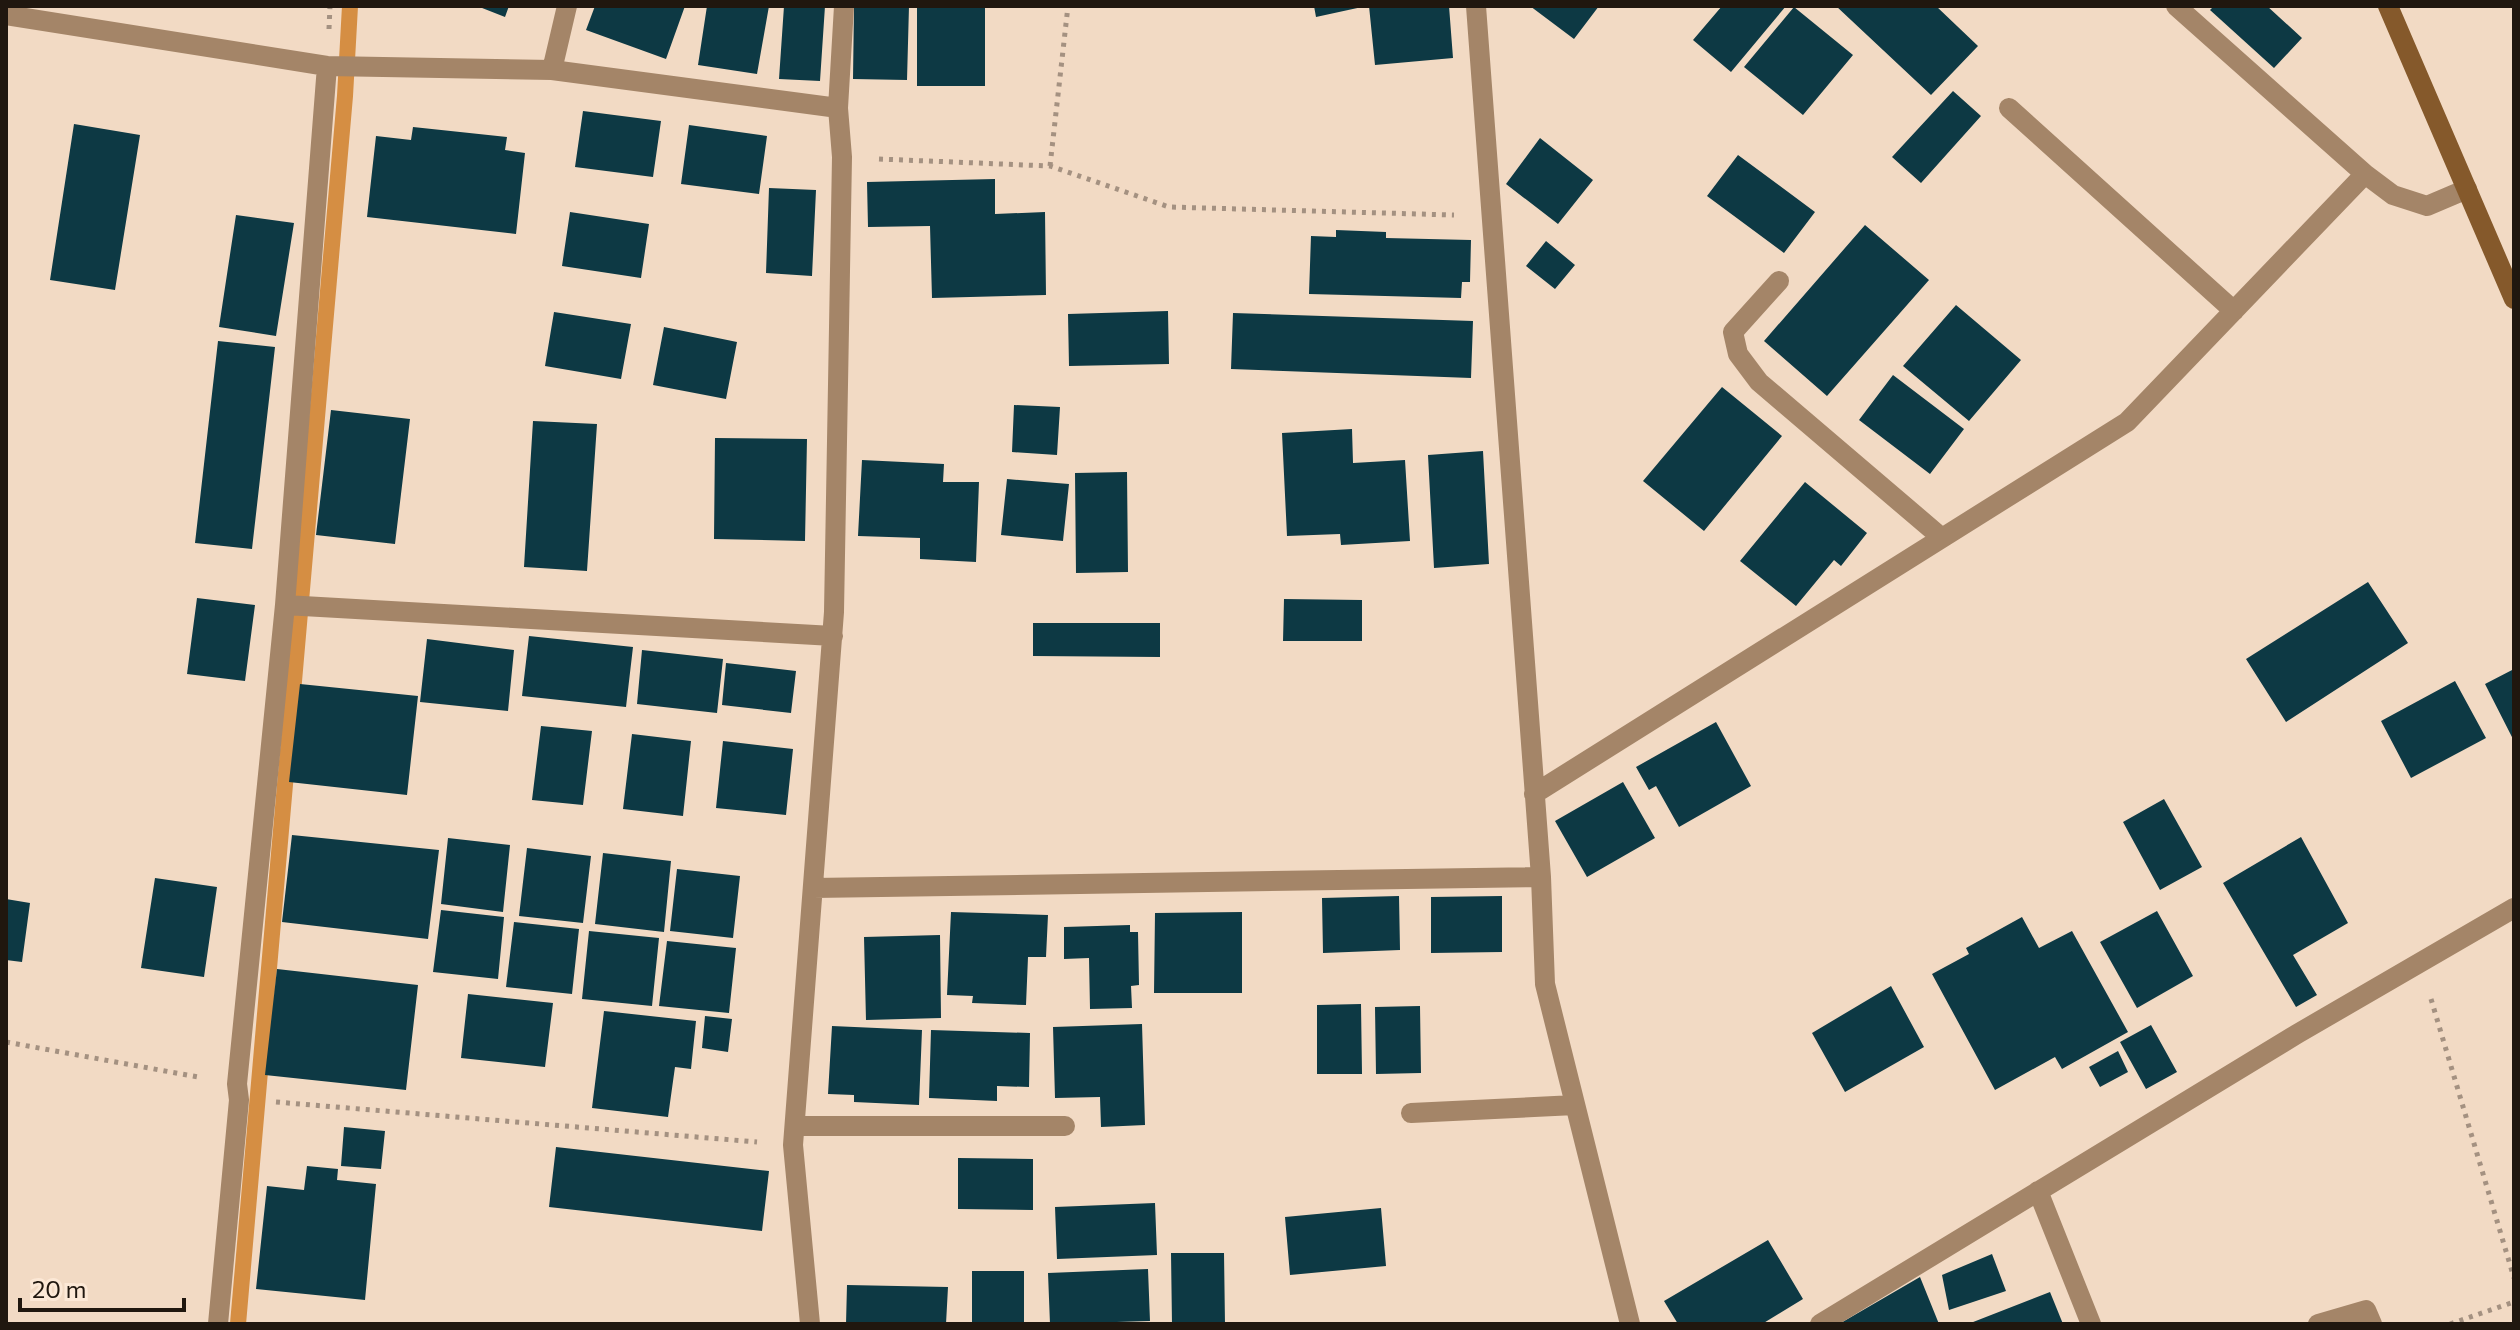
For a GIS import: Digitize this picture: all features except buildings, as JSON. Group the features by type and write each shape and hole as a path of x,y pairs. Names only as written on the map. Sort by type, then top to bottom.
{"main road":[{"path":"2388,6 2514,299"}],"street":[{"path":"552,70 567,6"},
{"path":"810,1324 794,1136 833,636 842,157 838,108 844,6"},
{"path":"1476,6 1541,877 1545,984 1630,1324"},
{"path":"2176,6 2365,174 2393,195 2427,206 2467,189"},
{"path":"6,15 340,66 552,70 838,108"},
{"path":"218,1324 239,1100 237,1084 289,605 340,66"},
{"path":"2009,108 2234,311"},
{"path":"1534,794 2127,422 2365,174"},
{"path":"1779,281 1733,332 1738,354 1759,382 1942,538"},
{"path":"289,605 833,636"},
{"path":"813,888 1541,877"},
{"path":"1820,1324 2419,961 2514,908"},
{"path":"1411,1113 1575,1105"},
{"path":"794,1136 1065,1126"},
{"path":"2038,1191 2091,1324"},
{"path":"2318,1324 2366,1310 2372,1324"}],"path":[{"path":"1050,166 1068,6"},
{"path":"842,157 1050,166 1169,207 1494,216"},
{"path":"2419,961 2514,1278"},
{"path":"6,1042 237,1084"},
{"path":"269,1101 794,1136"},
{"path":"2450,1324 2514,1302"}],"waterway":[{"path":"238,1324 345,96 350,6"}]}
